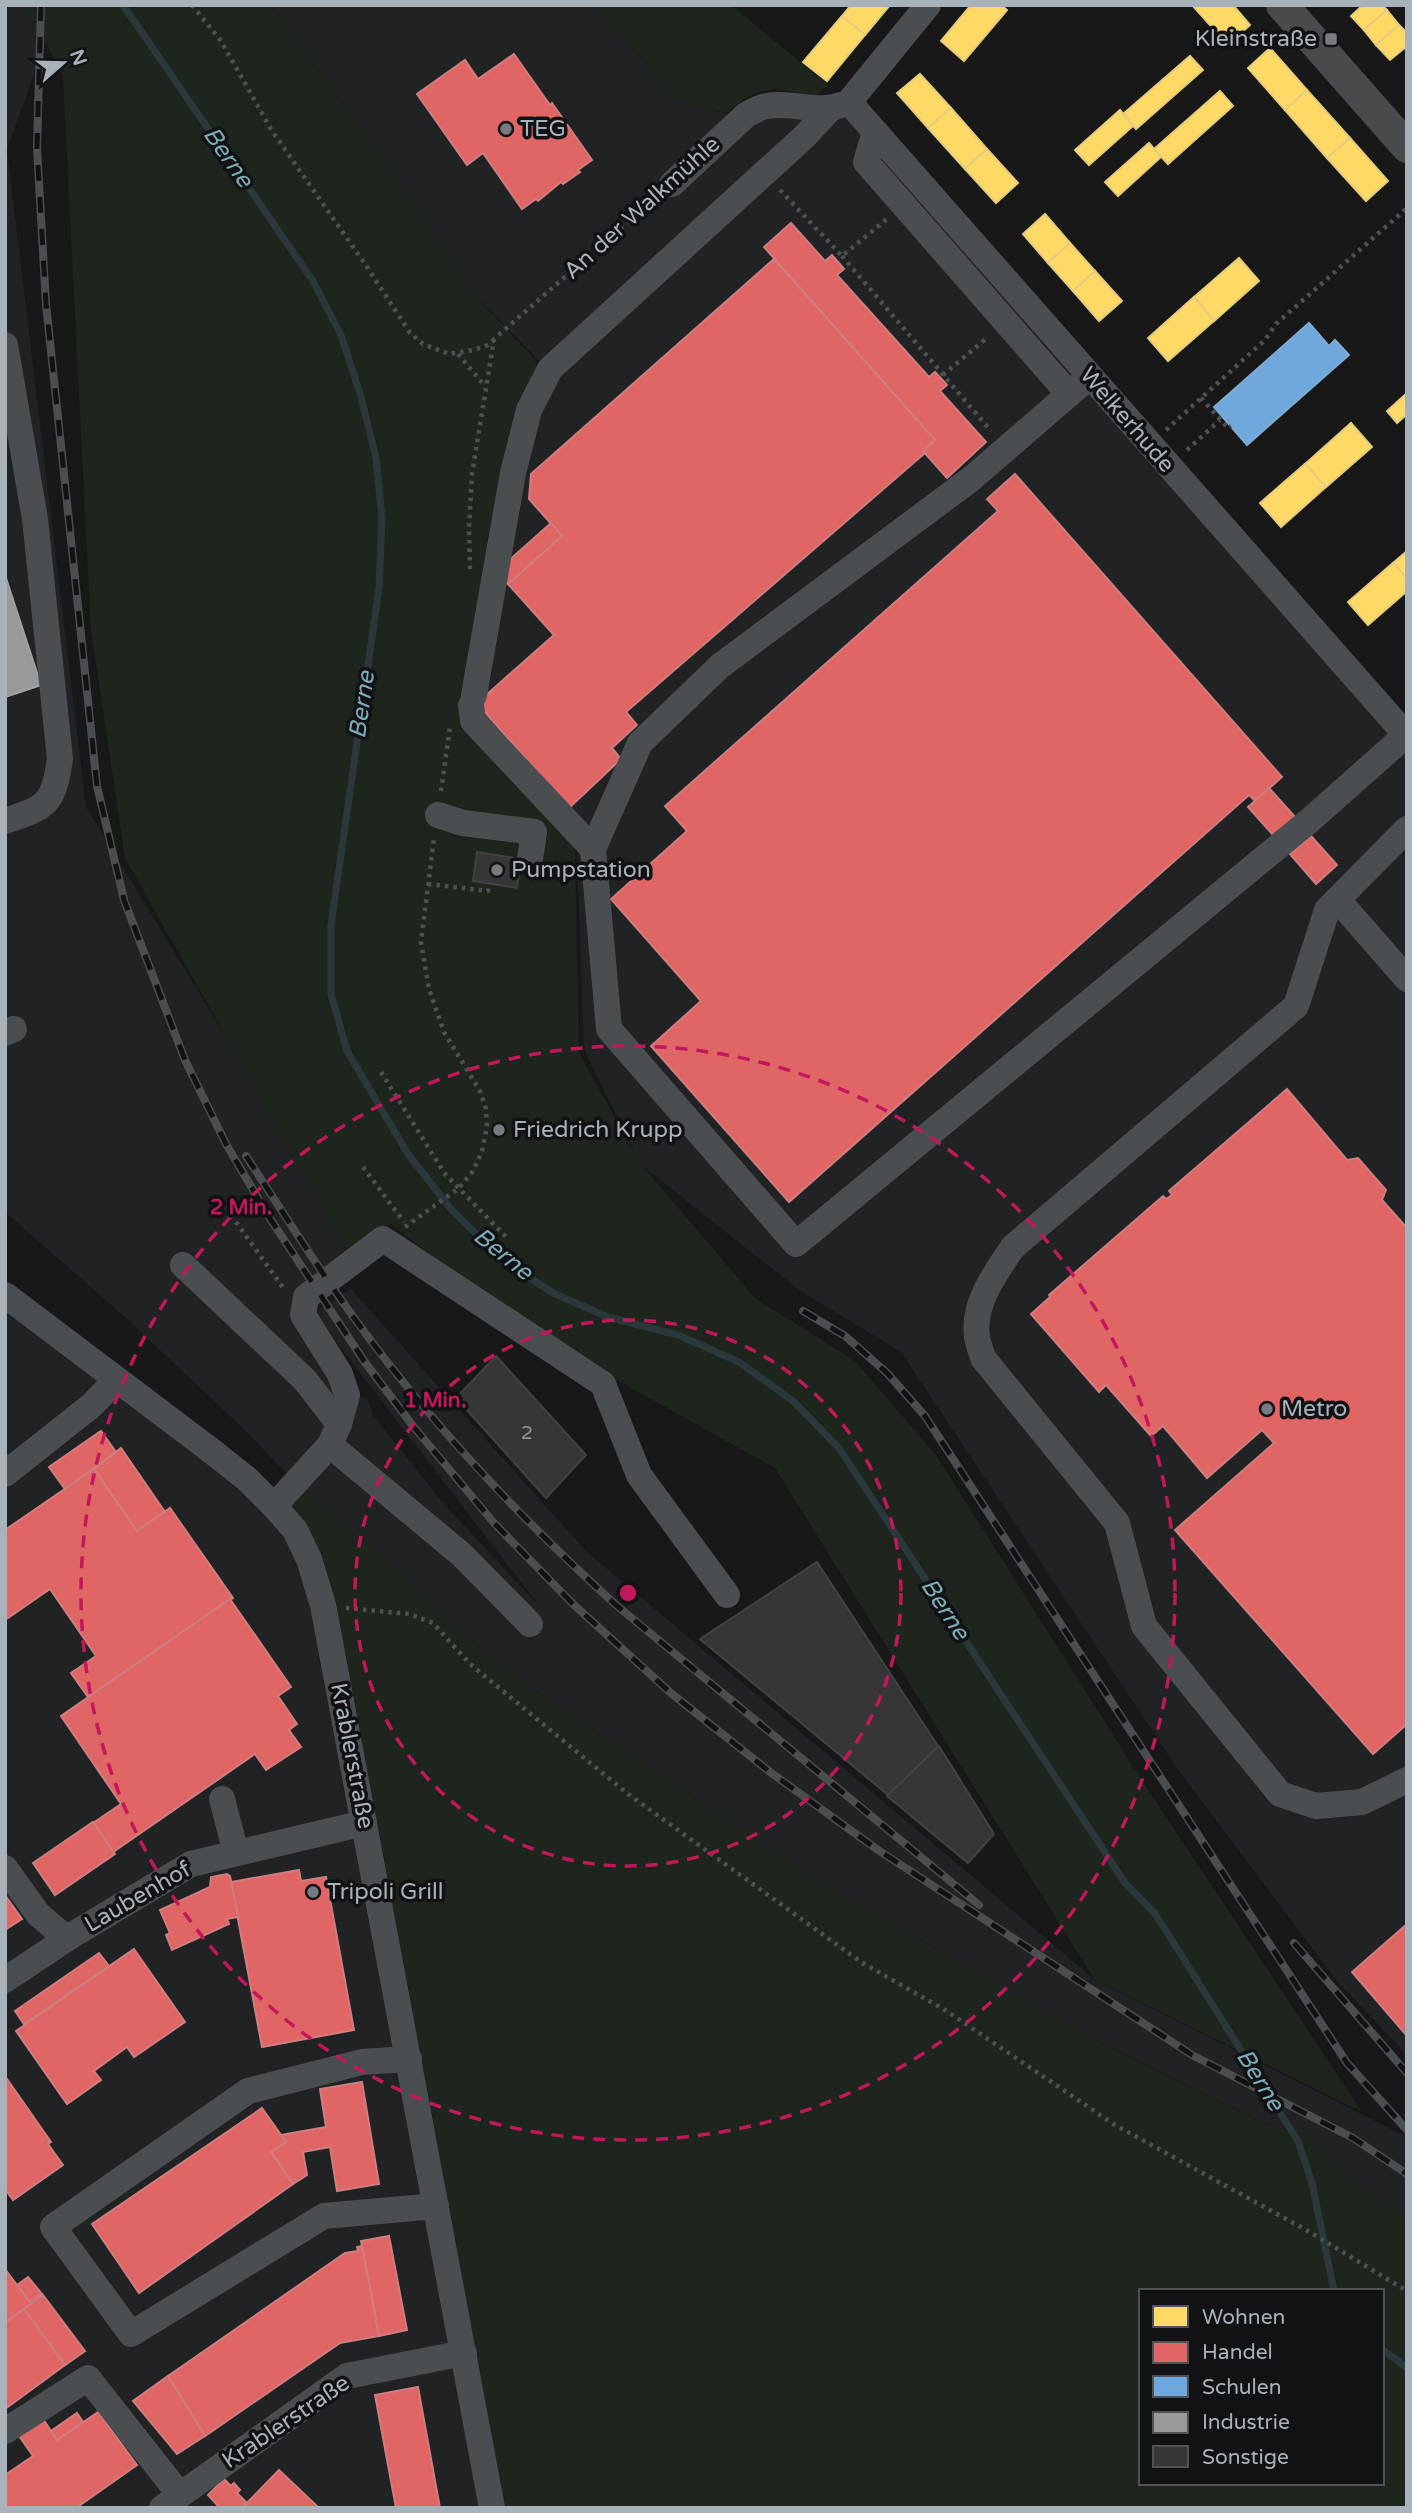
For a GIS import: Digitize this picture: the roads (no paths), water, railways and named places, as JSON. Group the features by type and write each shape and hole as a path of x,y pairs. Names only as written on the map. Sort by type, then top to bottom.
{"main road":[{"path":"1282,5 1407,147"}],"street":[{"path":"593,849 473,720 473,700 513,473 529,411 550,369 839,106 928,5"},
{"name":"An der Walkmühle","path":"672,184 747,115 757,110 769,105 839,106"},
{"name":"Welkerhude","path":"839,106 875,132 1089,377 1163,437 1406,736"},
{"path":"875,132 866,162 1069,394"},
{"path":"5,345 35,519 61,759 55,791 36,811 5,821"},
{"path":"1089,377 971,479 720,666 640,743 593,849 609,1029 796,1244 1309,821 1406,736"},
{"path":"438,815 463,822 534,832 530,859"},
{"path":"1407,829 1327,910 1296,1006 1013,1247 991,1279 980,1309 976,1335 983,1358 1117,1523 1144,1626 1280,1794 1316,1806 1362,1802 1407,1780"},
{"path":"1338,900 1407,979"},
{"path":"274,1506 335,1435 347,1395 340,1374 303,1315 306,1297 383,1239 603,1384 639,1475 727,1595"},
{"path":"183,1265 305,1380 335,1435 462,1555 530,1624"},
{"name":"Krablerstraße","path":"5,1295 247,1479 295,1530 309,1559 319,1592 364,1823 492,2508"},
{"path":"5,1474 92,1405 116,1380"},
{"path":"222,1799 236,1853"},
{"name":"Laubenhof","path":"5,1980 66,1938 191,1864 364,1823"},
{"path":"5,1868 38,1914 66,1938"},
{"path":"409,2059 362,2062 248,2091 53,2227 131,2334 324,2216 436,2207"},
{"name":"Krablerstraße","path":"171,2501 347,2376 464,2353"},
{"path":"5,2431 88,2378 171,2501"}],"waterway":[{"name":"Berne","path":"123,5 313,281 341,335 361,397 376,458 382,518 379,588 331,925 331,994 347,1051 408,1154 451,1209 502,1260 553,1293 608,1317 678,1335 739,1362 793,1401 839,1448 1125,1883 1156,1915 1298,2141 1312,2183 1334,2289"},
{"name":"Berne","path":"1384,2351 1407,2368"}],"railway":[{"path":"41,5 37,148 46,304 97,786 124,900 185,1060 226,1144 269,1217 364,1361 413,1426 494,1523 573,1604 672,1694 770,1772 878,1850 1192,2055 1353,2138 1407,2174"},
{"path":"246,1156 381,1355 444,1431 510,1503 616,1605 979,1905"},
{"path":"803,1311 845,1336 887,1373 925,1416 1347,2063 1407,2130"},
{"path":"1294,1943 1407,2073"}],"place":[{"name":"Kleinstraße","path":"1331,39"},
{"name":"TEG","path":"506,129"},
{"name":"Pumpstation","path":"497,870"},
{"name":"Friedrich Krupp","path":"499,1130"},
{"name":"Metro","path":"1267,1409"},
{"name":"Tripoli Grill","path":"313,1892"}]}
